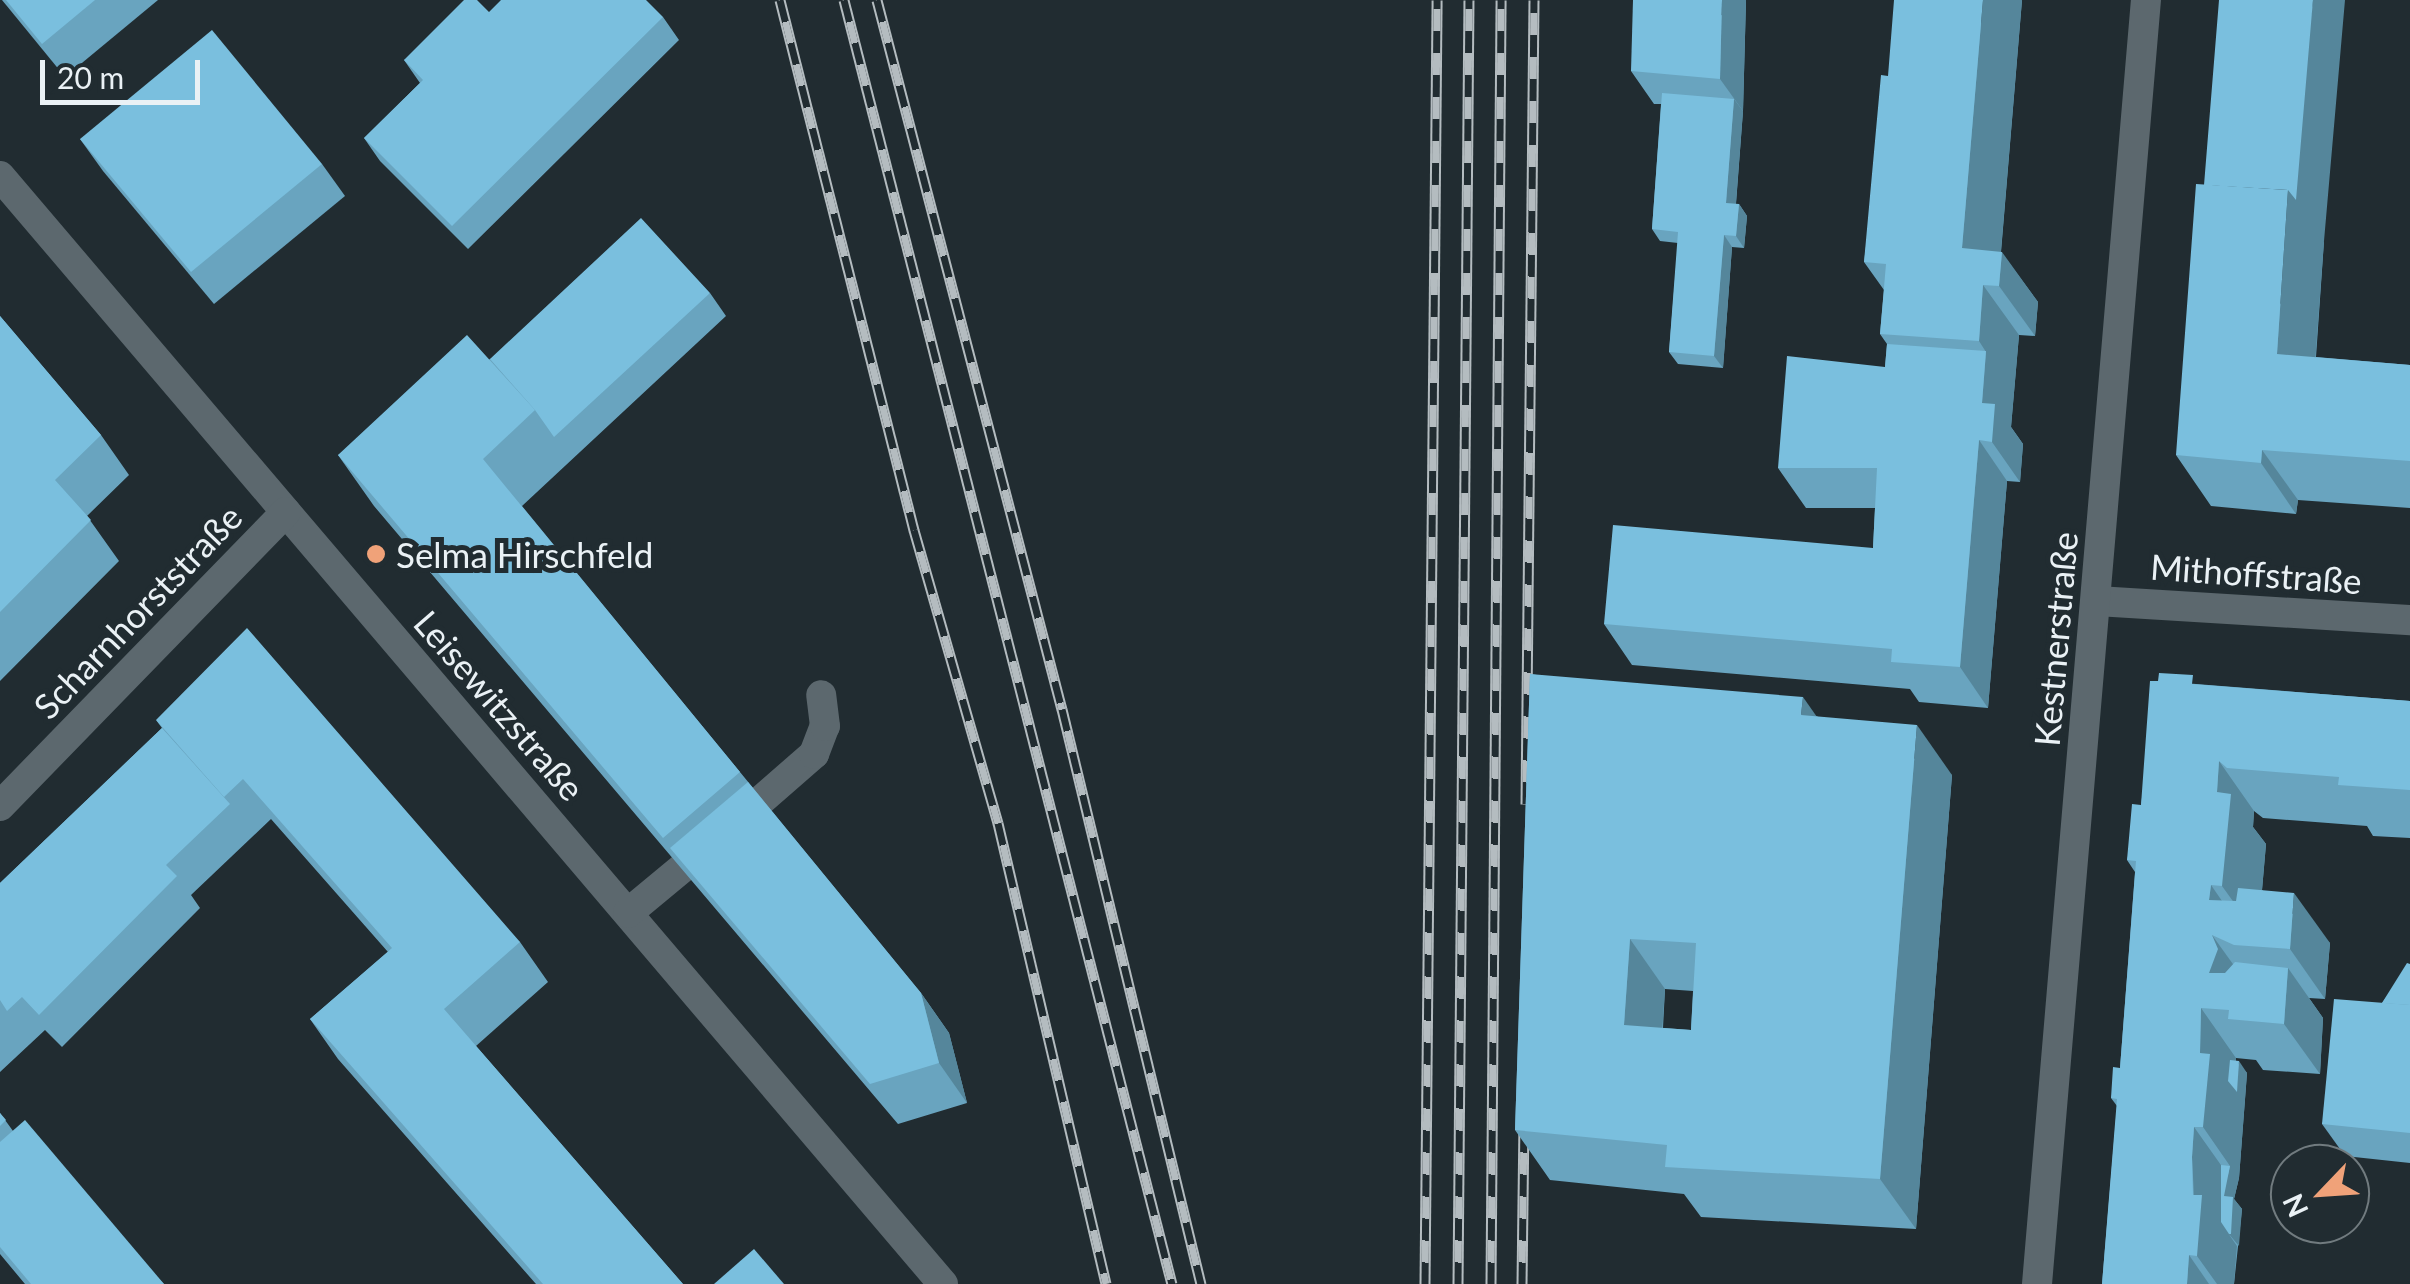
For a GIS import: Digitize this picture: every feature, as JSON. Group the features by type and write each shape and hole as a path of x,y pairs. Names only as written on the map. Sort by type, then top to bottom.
{"street":[{"name":"Kestnerstraße","path":"2037,1284 2146,0"},
{"name":"Leisewitzstraße","path":"0,176 943,1284"},
{"name":"Scharnhorststraße","path":"0,806 286,512"},
{"name":"Mithoffstraße","path":"2097,601 2410,620"},
{"path":"759,802 814,754 825,726 821,695"},
{"path":"628,913 681,869"}],"building":[{"path":"6,0 95,0 42,44"},
{"path":"464,0 477,0 489,12 501,0 646,0 663,17 452,226 364,138 423,80 404,60"},
{"path":"1633,0 1722,0 1720,79 1631,71"},
{"path":"1894,0 1983,0 1962,248 2002,252 1999,286 1983,285 1979,341 1880,334 1886,264 1864,262 1881,75 1888,76"},
{"path":"2219,0 2313,0 2296,200 2288,190 2204,185"},
{"path":"212,30 322,164 191,272 80,139"},
{"path":"1662,93 1734,99 1726,203 1739,204 1736,236 1724,235 1714,356 1669,352 1678,232 1652,229"},
{"path":"2196,184 2288,190 2277,354 2410,365 2410,461 2262,450 2261,463 2176,455"},
{"path":"641,218 710,293 554,437 490,359"},
{"path":"0,316 101,435 55,480 91,520 0,612"},
{"path":"467,335 535,410 483,459 740,772 663,838 338,455"},
{"path":"1887,344 1986,351 1982,403 1995,404 1992,442 1979,440 1960,667 1891,662 1892,649 1604,624 1613,525 1873,548 1877,468 1778,468 1787,356 1885,367"},
{"path":"247,628 520,942 444,1009 683,1284 543,1284 310,1019 392,948 243,779 224,797 156,720"},
{"path":"2159,673 2193,675 2192,684 2410,701 2410,790 2338,785 2339,777 2227,768 2219,761 2217,792 2231,794 2222,886 2211,885 2209,900 2236,901 2238,888 2294,893 2290,949 2234,945 2212,935 2218,949 2209,973 2225,973 2235,962 2288,968 2284,1024 2228,1019 2229,1010 2201,1008 2200,1053 2210,1054 2203,1127 2194,1127 2193,1195 2202,1195 2197,1256 2189,1255 2187,1284 2102,1284 2117,1099 2111,1098 2113,1067 2120,1068 2136,861 2127,860 2132,804 2141,805 2150,681 2158,681"},
{"path":"1530,674 1803,697 1801,715 1917,725 1880,1179 1665,1167 1667,1145 1515,1130","holes":["1630,939 1696,943 1691,1030 1624,1025"]},
{"path":"162,728 230,804 166,865 177,876 39,1015 22,997 7,1011 0,1000 0,883"},
{"path":"748,782 921,993 939,1063 870,1084 670,848"},
{"path":"2407,963 2410,1005 2382,1003"},
{"path":"2334,999 2410,1005 2410,1133 2322,1124"},
{"path":"2230,1060 2239,1061 2237,1092 2228,1081"},
{"path":"25,1120 164,1284 31,1284 0,1247 0,1142"},
{"path":"2221,1165 2230,1166 2224,1196 2233,1197 2231,1234 2221,1222"},
{"path":"754,1249 784,1284 714,1284"}],"railway":[{"path":"780,0 914,530 998,823 1106,1284"},
{"path":"844,0 1172,1284"},
{"path":"877,0 1062,709 1201,1284"},
{"path":"1425,1284 1437,0"},
{"path":"1458,1284 1469,0"},
{"path":"1491,1284 1501,0"},
{"path":"1526,804 1534,0"},
{"path":"1522,1284 1524,1114"}],"place":[{"name":"Selma Hirschfeld","path":"376,554"}]}
